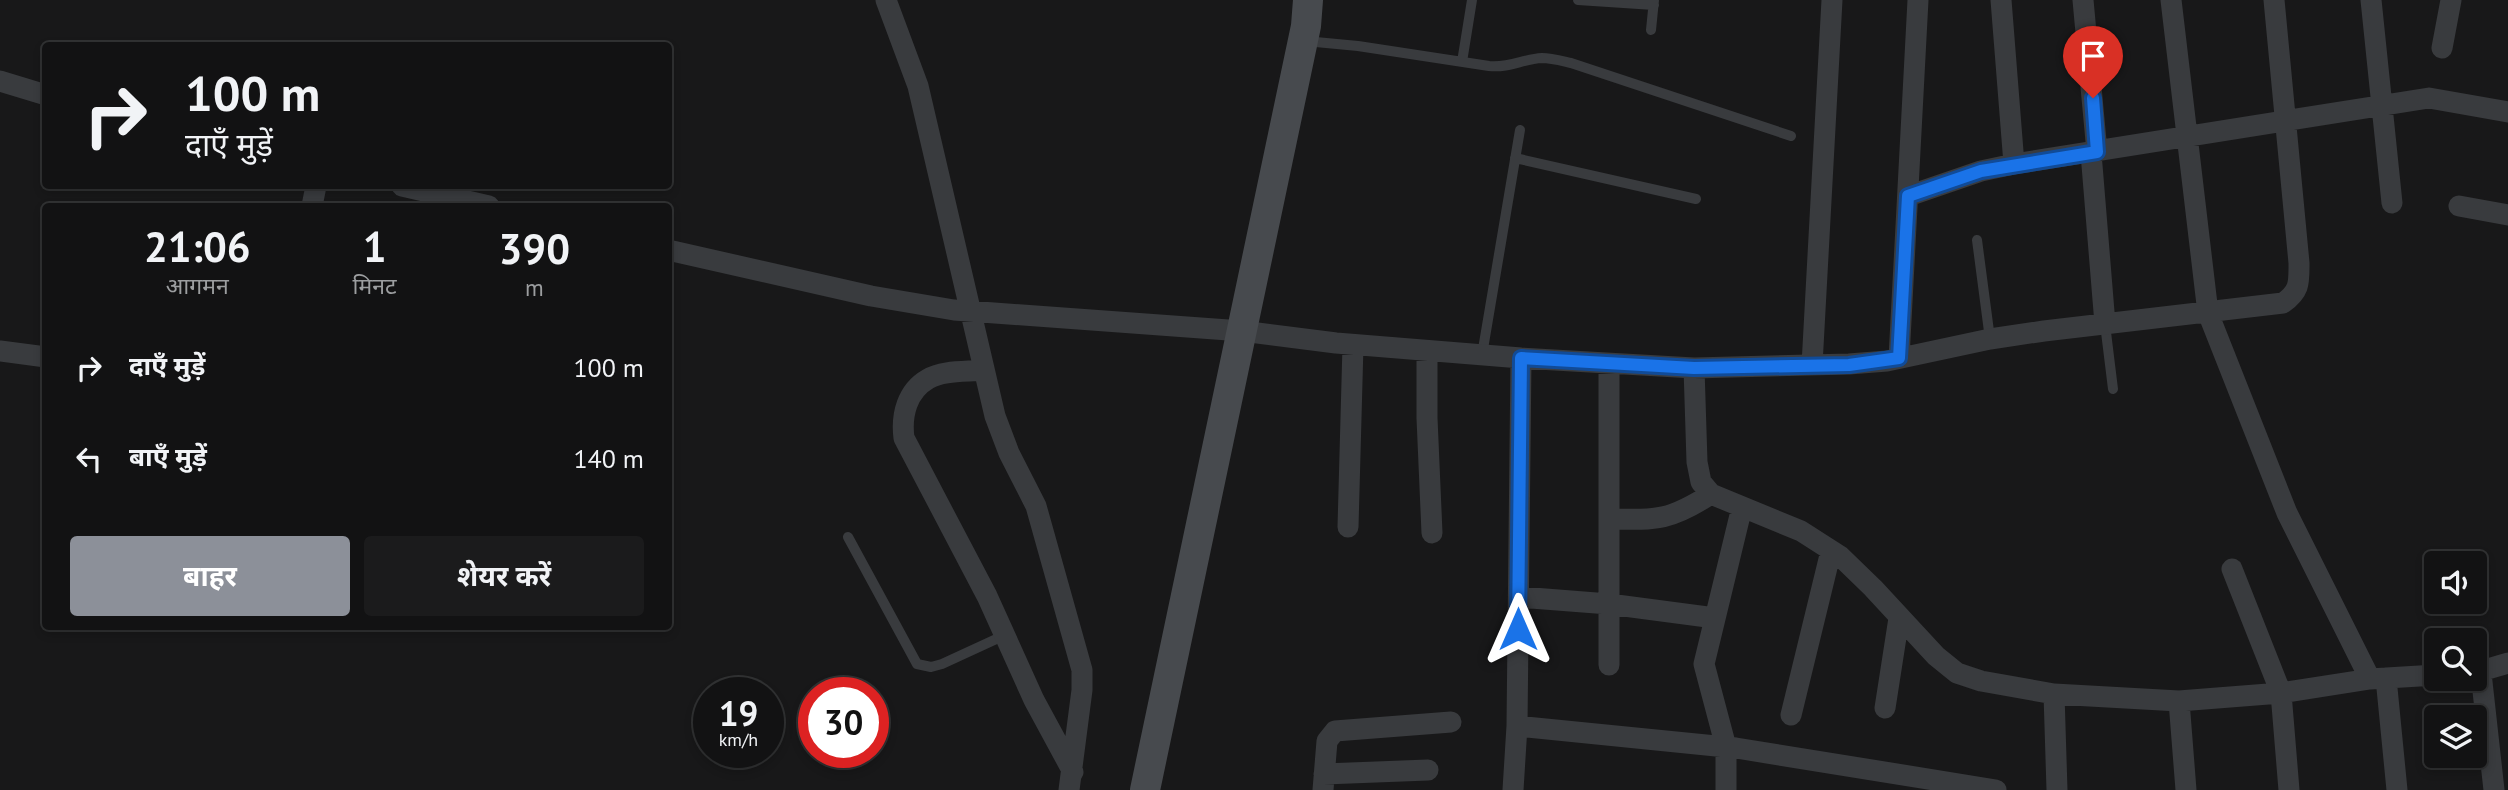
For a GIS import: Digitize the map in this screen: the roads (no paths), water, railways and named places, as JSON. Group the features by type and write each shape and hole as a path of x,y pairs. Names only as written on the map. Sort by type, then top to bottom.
{"main road":[{"path":"1145,790 1303,41 1308,0"}],"street":[{"path":"886,0 918,86 995,416 1009,453 1036,506 1082,670 1071,781"},
{"path":"1812,365 1832,0"},
{"path":"1899,358 1918,0"},
{"path":"2001,0 2014,164"},
{"path":"2083,0 2105,324"},
{"path":"2171,0 2208,313 2287,513 2378,678 2397,790"},
{"path":"672,251 871,296 954,310 1242,331 1427,351 1694,368 1849,365 1899,358 1990,339 2283,303 2293,296 2299,283 2274,0"},
{"path":"2371,0 2392,203"},
{"path":"2442,48 2451,0"},
{"path":"0,81 42,94"},
{"path":"1908,196 1981,171 2014,164 2429,98 2508,112"},
{"path":"415,189 476,203"},
{"path":"2459,206 2508,215"},
{"path":"1348,527 1353,345"},
{"path":"0,351 42,356"},
{"path":"1427,351 1432,533"},
{"path":"1513,790 1517,726 1521,358"},
{"path":"1609,364 1609,665"},
{"path":"1694,368 1697,462 1701,482 1711,494 1801,531 1832,551 1874,588 1936,656 1957,673 2000,685 2054,694 2179,701 2280,693 2378,678 2424,676"},
{"path":"984,370 942,374 927,379 905,407 901,421 904,438 987,596 1071,781"},
{"path":"1609,519 1656,520 1685,511 1711,494"},
{"path":"1726,790 1726,747 1704,664 1742,507"},
{"path":"1791,715 1832,551"},
{"path":"2232,569 2280,693 2289,790"},
{"path":"1518,597 1609,604 1715,618"},
{"path":"1885,708 1899,618"},
{"path":"2487,670 2508,663"},
{"path":"2480,691 2494,790"},
{"path":"2054,694 2057,790"},
{"path":"2179,701 2186,790"},
{"path":"1428,770 1323,782 1327,741 1335,731 1451,722"},
{"path":"1517,726 1726,747 1984,789"}],"lane":[{"path":"1462,62 1472,0"},
{"path":"1578,0 1654,2 1651,30"},
{"path":"1303,41 1358,46 1505,68 1541,58 1571,64 1791,136"},
{"path":"1482,355 1520,130"},
{"path":"1515,158 1696,200"},
{"path":"1977,240 1990,339"},
{"path":"2105,324 2113,390"},
{"path":"848,537 917,664 931,667 1005,635"}]}
